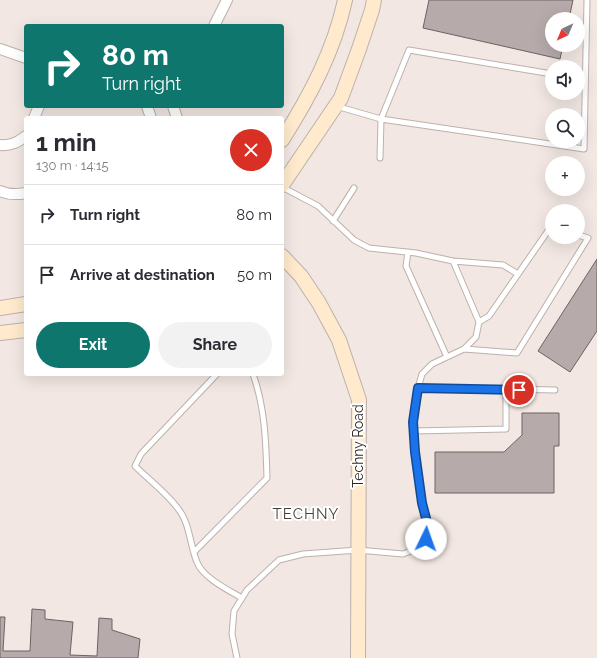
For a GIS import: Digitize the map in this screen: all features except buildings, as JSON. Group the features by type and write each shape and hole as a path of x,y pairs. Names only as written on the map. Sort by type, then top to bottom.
{"main road":[{"path":"284,137 299,114 321,71 333,43 345,0"},
{"path":"284,183 341,98 359,49 374,0"},
{"name":"Techny Road","path":"284,258 301,276 319,303 339,340 359,400 358,658"},
{"path":"0,308 24,304"},
{"path":"0,333 24,330"}],"street":[{"path":"215,24 227,0"},
{"path":"0,49 24,57"},
{"path":"0,146 10,145 24,138"},
{"path":"0,192 19,195 24,194"}],"lane":[{"path":"335,106 380,119 584,149 587,0"},
{"path":"380,158 380,119 409,50 545,73"},
{"path":"284,187 318,206 354,240 369,248 408,252 453,261 503,265 518,274"},
{"path":"333,221 354,188"},
{"path":"479,322 489,316 545,235"},
{"path":"464,349 517,353 584,244"},
{"path":"408,252 406,266 447,357"},
{"path":"237,658 232,634 234,611 247,590 279,560 303,554 358,550 403,554 416,549 426,539 428,526 422,503 415,452 413,422 418,388 422,374 432,364 464,349 476,337 479,322 453,261"},
{"path":"215,376 141,454 136,466 161,489 180,511 190,534 197,564 212,580 242,598"},
{"path":"194,552 267,478 266,433 260,393 254,376"},
{"path":"418,388 556,390"},
{"path":"414,431 506,429 506,389"}],"district":[{"name":"TECHNY","path":"306,514"}],"route":[{"path":"426,539 428,526 422,503 415,452 413,422 416,392 418,388 519,390"}]}
